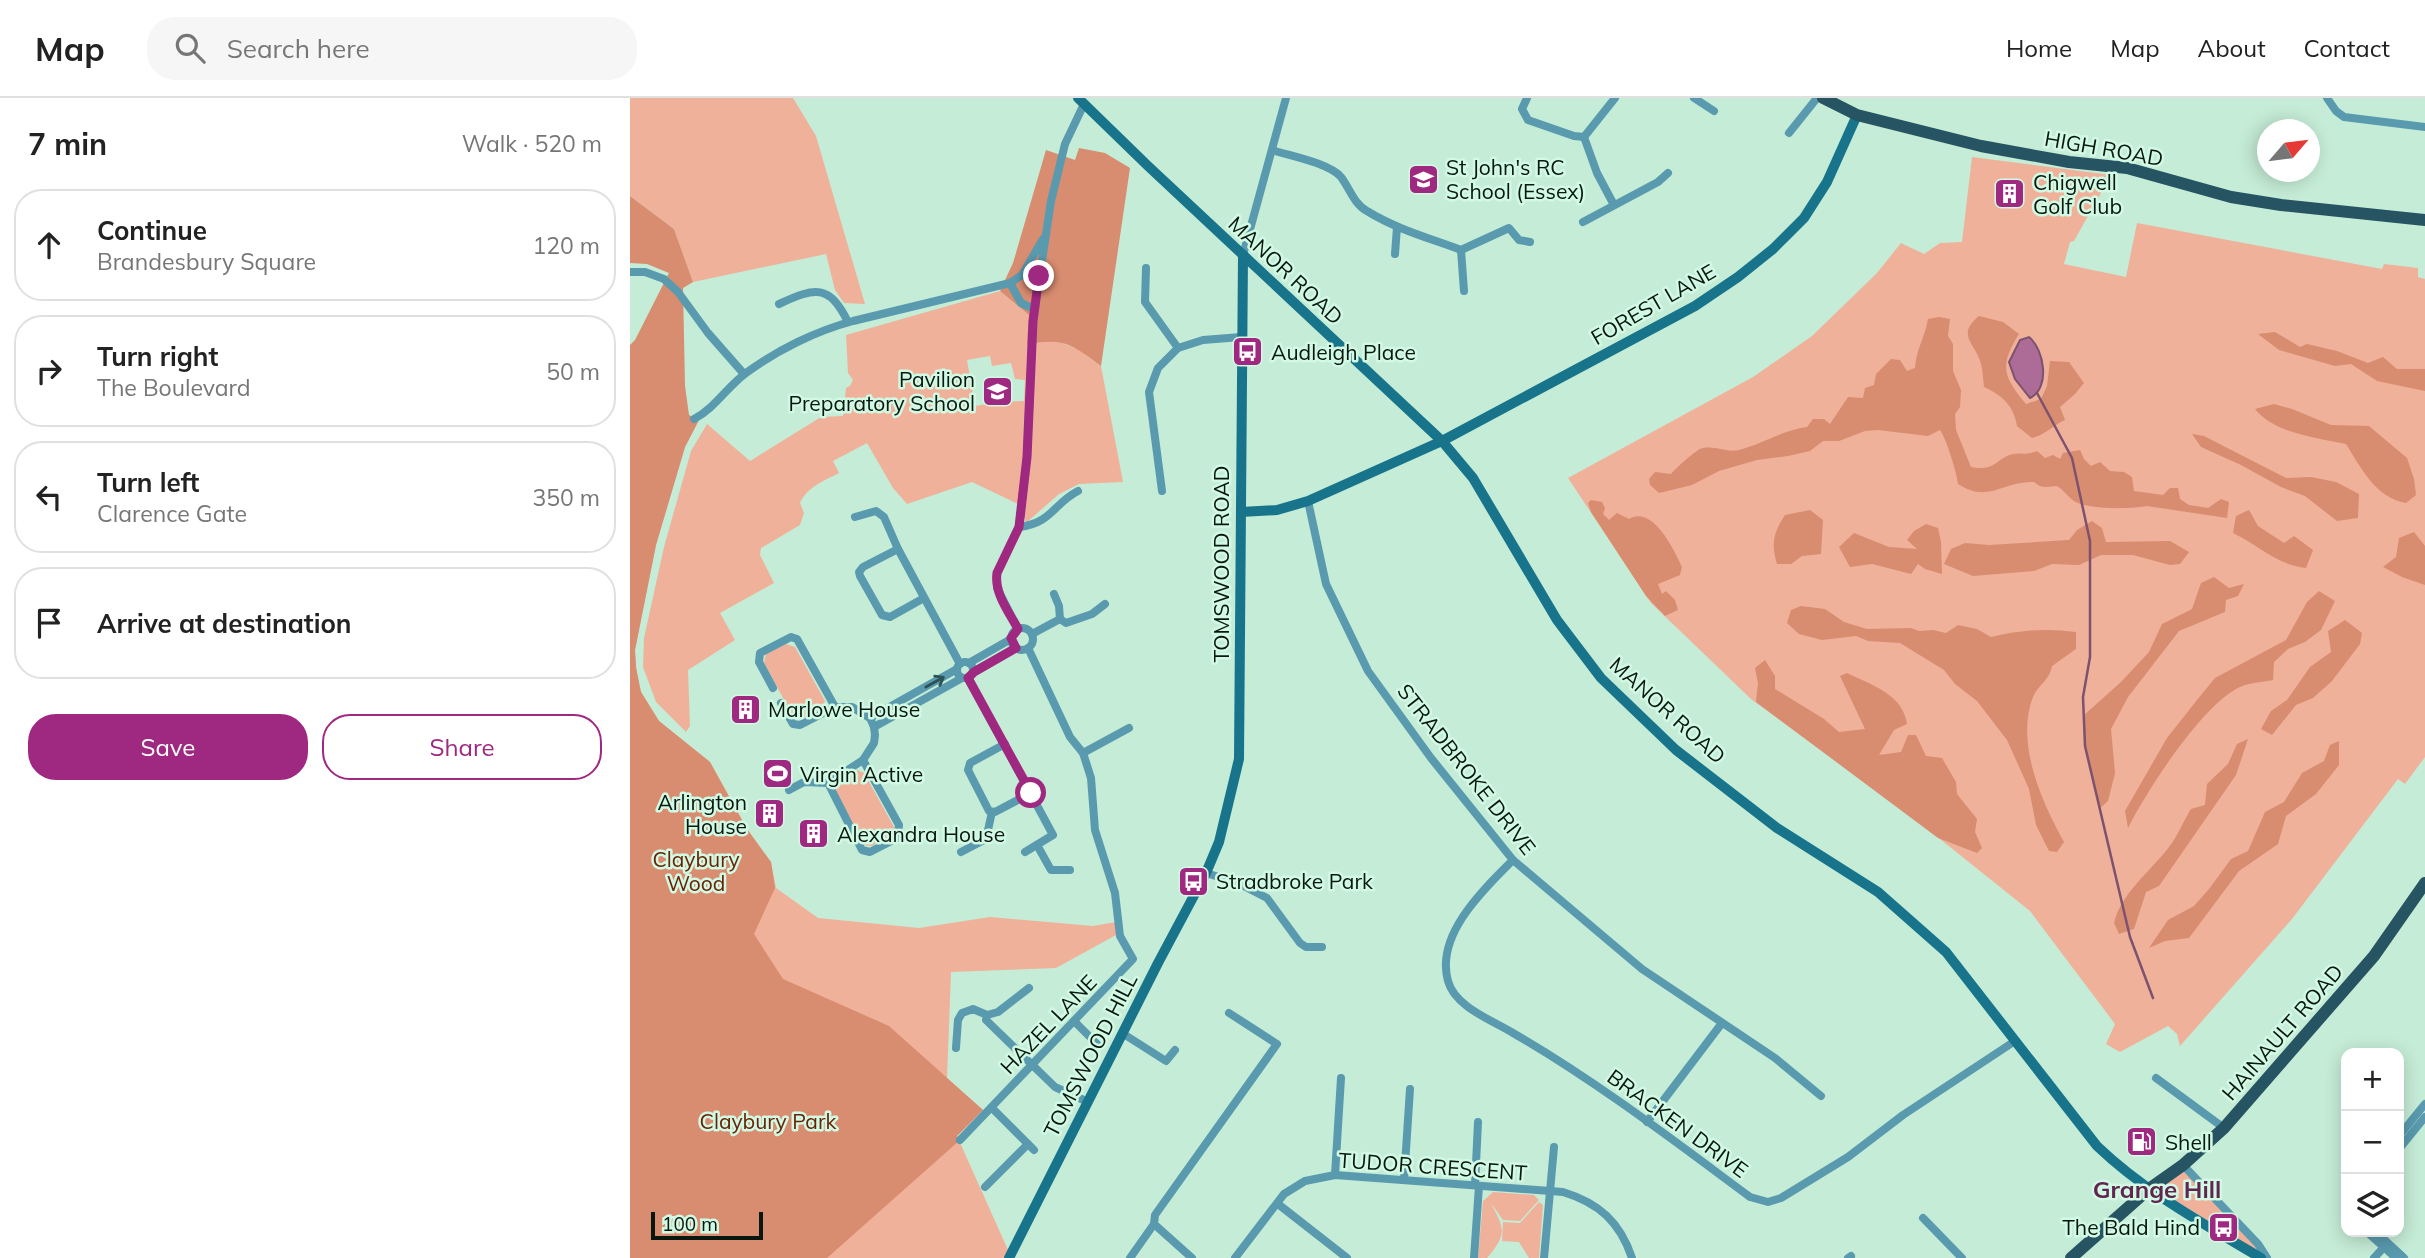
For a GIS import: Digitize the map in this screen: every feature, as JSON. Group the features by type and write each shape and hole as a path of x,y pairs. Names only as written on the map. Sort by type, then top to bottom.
{"main road":[{"name":"HIGH ROAD","path":"1823,98 1857,115 1981,146 2069,162 2127,168 2231,197 2281,205 2425,219"},
{"name":"HAINAULT ROAD","path":"2071,1258 2224,1128 2374,956 2425,883"}],"street":[{"path":"1242,255 1286,98"},
{"path":"1527,98 1522,109 1528,120 1584,137"},
{"path":"1584,137 1615,98"},
{"path":"1695,98 1714,111"},
{"path":"1789,133 1817,98"},
{"path":"2327,98 2344,117 2425,127"},
{"path":"1018,629 997,588 996,580 1019,527 1027,457 1034,309 1046,233 1065,144 1081,101"},
{"name":"MANOR ROAD","path":"1081,101 1442,441 1473,478 1557,621 1601,678 1676,750 1777,828 1878,892 1946,952 2096,1146 2149,1189 2254,1257"},
{"name":"FOREST LANE","path":"1241,512 1277,510 1308,501 1442,441 1695,306 1773,249 1804,218 1827,182 1857,115"},
{"path":"1584,137 1597,173 1614,205"},
{"path":"1272,150 1330,168 1341,177 1363,210 1397,227 1461,250 1509,229 1519,240 1530,242"},
{"path":"1583,222 1658,182 1668,173"},
{"path":"1395,254 1397,227"},
{"path":"694,419 706,413 744,374 788,347 848,322 1010,283 1022,275 1046,233"},
{"path":"1461,250 1464,291"},
{"name":"TOMSWOOD ROAD","path":"1206,871 1219,842 1239,759 1242,255"},
{"path":"1146,268 1145,302 1178,348"},
{"path":"630,272 645,272 664,279 678,292 708,333 744,374"},
{"path":"1022,275 1039,276"},
{"path":"1010,283 1021,303 1034,309"},
{"path":"779,304 797,295 820,291 831,295 848,322"},
{"path":"1162,491 1149,392 1157,368 1178,348 1203,340 1241,337"},
{"path":"1019,527 1043,521 1063,499 1078,491"},
{"name":"STRADBROKE DRIVE","path":"1308,501 1326,584 1368,671 1431,758 1513,860 1642,969 1775,1058 1821,1096"},
{"path":"855,517 872,512 880,514 962,665"},
{"path":"898,549 863,567 859,572 866,586 882,614 890,617 925,597"},
{"path":"1054,594 1060,619"},
{"path":"1060,619 1066,623 1076,621 1105,604"},
{"path":"1032,634 1060,619"},
{"path":"1018,629 1026,629 1032,634 1032,643 1023,650 1016,648 1011,639 1013,632 1018,629"},
{"path":"773,688 759,662 760,653 791,637 797,639 835,707"},
{"path":"870,718 1011,639"},
{"path":"874,727 1016,648"},
{"path":"1028,648 1070,737 1083,753 1129,728"},
{"path":"962,665 973,667 968,676"},
{"path":"962,665 958,675 968,676"},
{"path":"968,676 1053,835 1026,852"},
{"path":"781,703 793,724 800,724 835,707 852,707 870,718 874,727 874,743 863,760 828,783 804,782 789,790"},
{"path":"961,852 986,839 992,812 968,770 970,763 1005,744"},
{"name":"HAZEL LANE","path":"960,1140 1133,959 1118,925 1115,893 1095,830 1091,778 1083,753"},
{"path":"828,783 862,850 870,852 897,838 899,825 863,760"},
{"path":"992,812 1031,793"},
{"path":"1037,845 1051,870 1070,870"},
{"name":"BRACKEN DRIVE","path":"1513,860 1472,902 1452,938 1444,963 1449,985 1462,1003 1569,1066 1751,1197 1769,1202 1781,1198 1848,1157 1903,1115 2015,1041"},
{"path":"1206,871 1255,890 1266,898 1300,943 1306,947 1322,947"},
{"name":"TOMSWOOD HILL","path":"1009,1258 1206,871"},
{"path":"986,1018 1029,988"},
{"path":"956,1048 958,1020 962,1013 973,1009 986,1018 1055,1087 1088,1102"},
{"path":"1129,1258 1154,1224 1155,1215 1277,1044 1228,1013"},
{"path":"1074,1021 1098,1045"},
{"path":"1647,1122 1722,1023"},
{"path":"1122,1033 1166,1061 1175,1050"},
{"path":"1335,1175 1341,1078"},
{"path":"2156,1078 2224,1128"},
{"path":"1404,1180 1410,1089"},
{"path":"2404,1140 2425,1104"},
{"path":"985,1187 1008,1172 1031,1147 992,1108"},
{"path":"2404,1132 2425,1117"},
{"path":"1474,1258 1478,1122"},
{"path":"1544,1258 1554,1147"},
{"path":"2183,1165 2258,1244 2267,1258"},
{"name":"TUDOR CRESCENT","path":"1235,1258 1284,1194 1305,1181 1335,1175 1549,1191 1574,1196 1609,1217 1626,1239 1632,1258"},
{"path":"1278,1204 1347,1258"},
{"path":"1923,1218 1962,1258"},
{"path":"1154,1224 1192,1258"},
{"path":"2374,1237 2404,1258"},
{"path":"2380,1237 2396,1258"},
{"path":"2374,1258 2386,1245"}],"green space":[{"path":"630,98 793,98 816,136 865,304 844,303 835,290 826,254 693,282 674,229 630,196"},
{"path":"1079,148 1105,153 1130,168 1101,366 1067,344 1027,344 1029,315 1000,291 1013,263 1046,150 1075,160"},
{"name":"Chigwell Golf Club","path":"1972,157 2111,175 2074,241 2070,242 2064,264 2126,277 2137,223 2382,269 2384,264 2418,268 2418,277 2425,279 2425,757 2405,784 2398,779 2292,919 2180,1046 2177,1034 2168,1026 2120,1052 2106,1044 2115,1024 2030,911 1925,827 1751,699 1651,603 1568,478 1753,377 1812,336 1877,273 1901,243 1924,254 1940,243 1962,242"},
{"name":"Claybury Park","path":"630,196 674,229 693,282 683,288 685,386 689,415 699,420 685,447 656,545 635,650 641,692 659,721 710,762 747,829 771,862 775,888 754,934 783,979 889,1026 983,1110 957,1136 960,1140 827,1258 630,1258 630,345 669,273 647,264 630,263"},
{"path":"1000,291 1054,340 1078,349 1101,366 1123,482 1079,484 1059,494 1026,523 1022,506 972,482 907,504 893,488 867,443 833,461 839,473 816,485 803,497 800,503 804,513 800,525 761,548 760,555 774,583 720,613 735,640 688,670 690,726 686,732 656,702 643,667 644,638 664,547 691,451 707,424 750,461 821,417 843,416 846,388 853,380 848,373 846,335","holes":["990,356 992,366 1011,363 1015,379 1025,380 1024,401 975,406 967,360"]},
{"path":"1979,316 2003,322 2019,334 2008,354 2006,370 2012,386 2026,404 2041,399 2047,386 2050,361 2069,362 2084,383 2060,407 2065,420 2032,438 2017,426 2006,402 1984,387 1981,364 1968,334 1968,329"},
{"path":"1928,319 1950,319 1948,336 1953,344 1953,371 1961,390 1960,407 1955,414 1956,430 1971,467 1986,468 2014,454 2037,451 2045,458 2053,455 2060,459 2063,453 2080,450 2091,466 2100,462 2110,471 2124,472 2132,477 2134,491 2163,495 2170,488 2178,488 2180,499 2189,505 2208,508 2221,499 2229,502 2227,518 2147,506 2089,506 2074,501 2057,486 2042,487 2034,482 1977,492 1958,484 1951,456 1940,430 1928,436 1865,431 1839,441 1823,441 1810,451 1757,460 1719,471 1692,485 1659,493 1650,485 1649,479 1655,472 1671,474 1700,449 1710,447 1739,450 1807,427 1813,419 1824,419 1830,424 1848,397 1863,398 1865,388 1874,385 1876,374 1891,359 1900,360 1907,371 1915,368"},
{"path":"2275,332 2300,347 2307,344 2337,351 2368,363 2383,357 2397,369 2425,369 2425,391 2377,381 2351,364 2335,366 2279,350 2258,334"},
{"path":"2274,404 2331,425 2369,426 2407,458 2416,495 2406,503 2395,500 2370,481 2346,444 2284,429 2273,424 2255,409"},
{"name":"Claybury Park","path":"699,420 685,447 656,545 635,650 637,679 641,692 659,721 710,762 747,829 771,862 776,888 818,918 919,928 990,917 1093,926 1116,922 1116,935 1056,968 951,972 947,1079 983,1110 957,1136 1008,1250 1004,1258 630,1258 630,484"},
{"path":"2192,434 2204,436 2286,478 2311,477 2336,482 2359,494 2358,518 2337,521 2305,496 2201,447"},
{"path":"1591,500 1602,502 1605,508 1603,514 1609,520 1617,513 1629,519 1638,516 1646,518 1661,531 1682,567 1680,575 1658,584 1662,594 1666,591 1675,600 1678,610 1665,616 1646,596 1591,512 1588,503"},
{"path":"1810,510 1823,520 1821,554 1802,556 1791,564 1777,564 1774,539 1781,521 1785,515"},
{"path":"2249,510 2258,526 2284,543 2294,536 2313,550 2306,568 2276,559 2233,533 2236,516"},
{"path":"2092,521 2102,528 2106,542 2170,541 2189,552 2180,564 2170,565 2133,555 2101,555 2079,565 2052,564 2034,571 1973,576 1944,564 1951,549 1965,543 1989,545 2069,540 2077,530"},
{"path":"1926,524 1938,528 1942,574 1918,564 1911,574 1872,564 1850,567 1839,547 1854,533 1889,547 1917,549 1907,540 1914,531"},
{"path":"2414,532 2425,546 2425,585 2383,567 2396,557 2399,538"},
{"path":"2214,577 2229,588 2244,584 2238,596 2226,600 2225,612 2179,631 2128,697 2111,729 2115,773 2108,801 2099,809 2085,746 2083,716 2149,652 2162,624 2192,609 2201,583"},
{"path":"2319,591 2335,601 2321,630 2305,642 2288,649 2274,662 2273,680 2236,689 2207,714 2161,773 2128,828 2125,811 2167,738 2197,700 2215,678 2286,640 2307,602"},
{"path":"1801,606 1825,609 1844,622 1867,629 1911,628 1946,633 1958,625 1977,629 1991,637 2034,630 2076,632 2076,649 2052,666 2049,675 2033,697 2028,715 2029,753 2034,772 2047,809 2064,842 2057,852 2049,851 2036,825 2029,789 2007,740 1977,701 1955,684 1944,670 1900,643 1868,641 1856,636 1822,640 1799,634 1787,623 1791,610"},
{"path":"2345,620 2362,633 2360,644 2332,681 2313,698 2296,705 2272,735 2261,729 2271,711 2287,700 2310,667 2331,652 2328,631"},
{"path":"786,644 795,647 825,701 822,708 802,719 794,718 764,663 766,654"},
{"path":"1765,660 1775,676 1775,689 1824,719 1839,732 1865,729 1840,676 1847,673 1893,698 1907,724 1894,730 1879,755 1901,752 1908,735 1916,735 1926,756 1942,758 1956,782 1957,794 1977,819 1975,832 1982,848 1977,853 1938,838 1756,702 1758,683 1755,668"},
{"path":"2248,739 2236,775 2159,886 2146,892 2134,929 2119,934 2114,923 2123,902 2172,844 2191,809 2205,805 2207,784 2228,764 2237,744"},
{"path":"2339,741 2339,765 2316,794 2286,816 2278,844 2239,871 2189,938 2165,941 2149,948 2168,920 2194,906 2231,859 2248,851 2265,812 2284,802 2302,773 2324,761 2330,745"},
{"path":"857,770 864,773 894,827 892,835 872,846 864,845 834,790 836,782"},
{"path":"2183,1169 2263,1255 2165,1194 2166,1184"},
{"path":"1493,1192 1534,1195 1539,1200 1520,1221 1503,1220 1491,1203 1501,1226 1501,1237 1487,1258 1478,1258 1483,1201"},
{"path":"1539,1202 1543,1205 1539,1258 1529,1258 1519,1242 1502,1241 1503,1222 1520,1223"}],"shaded area":[{"path":"2029,337 2038,350 2043,368 2041,386 2030,398 2015,379 2009,362 2020,340"}],"waterway":[{"path":"2037,393 2072,458 2090,541 2090,657 2083,697 2085,746 2130,937 2153,998"}],"place":[{"name":"St John's RC School (Essex)","path":"1423,179"},
{"name":"Chigwell Golf Club","path":"2010,194"},
{"name":"Audleigh Place","path":"1248,352"},
{"name":"Pavilion Preparatory School","path":"998,391"},
{"name":"Marlowe House","path":"745,709"},
{"name":"Virgin Active","path":"777,774"},
{"name":"Arlington House","path":"770,814"},
{"name":"Alexandra House","path":"814,834"},
{"name":"Stradbroke Park","path":"1193,881"},
{"name":"Shell","path":"2142,1142"},
{"name":"The Bald Hind","path":"2223,1227"}],"district":[{"name":"Grange Hill","path":"2157,1189"}],"route":[{"path":"1031,793 968,678 1016,648 1011,638 1013,632 1018,629 997,588 996,580 1019,527 1027,457 1033,321 1039,276"}],"park label":[{"name":"Claybury Wood","path":"696,871"}]}
